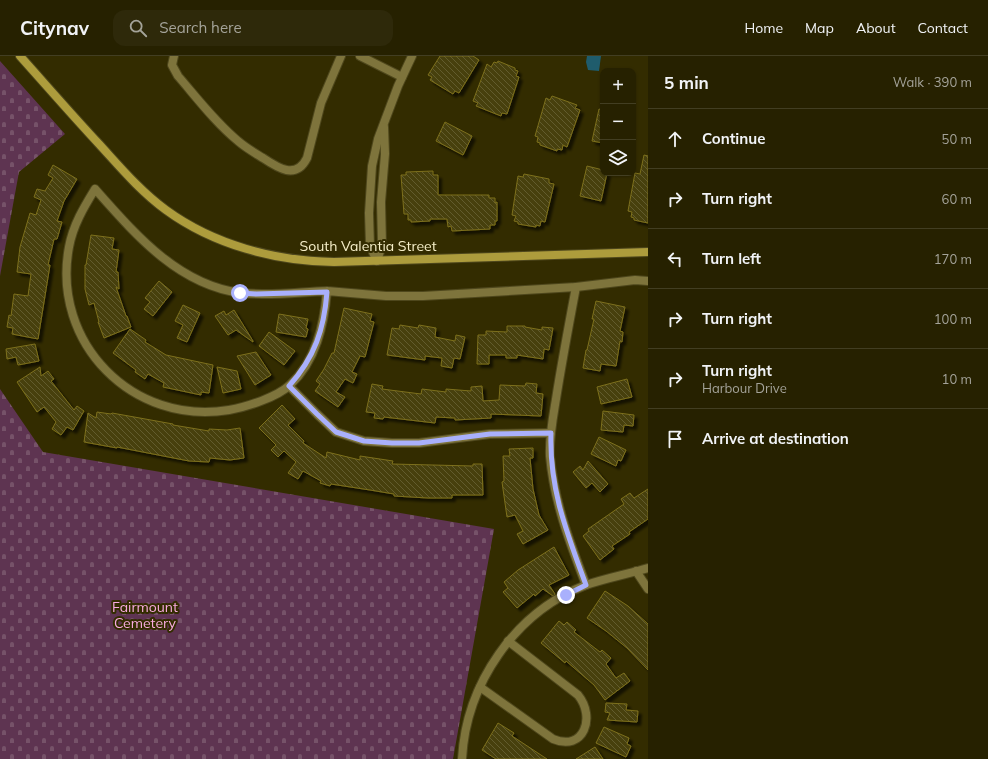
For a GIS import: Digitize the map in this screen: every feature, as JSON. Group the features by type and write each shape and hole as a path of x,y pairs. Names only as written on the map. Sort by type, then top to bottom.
{"street":[{"name":"South Valentia Street","path":"20,56 137,186 162,207 188,224 228,242 270,256 323,262 648,252"},
{"path":"174,56 172,66 178,76 226,130 239,142 268,161 285,170 293,171 304,164 307,158 322,103 341,56"},
{"path":"360,56 402,77"},
{"path":"377,261 370,246 370,187 375,149 402,77 412,56"},
{"path":"377,261 382,246 381,197 385,154 384,125"},
{"path":"327,292 323,324 314,350 307,364 289,386 268,397 243,407 220,411 189,411 162,404 138,394 115,380 100,365 80,332 72,310 68,294 67,268 69,246 76,224 96,189 137,236 173,265 202,283 225,290 248,293 327,292 391,296 423,296 576,287 635,280 648,281"},
{"path":"576,287 551,433 550,455 557,498 566,531 586,585"},
{"path":"289,386 336,432 364,441 419,443 490,434 551,433"},
{"path":"462,759 468,720 480,687 490,667 508,641 528,621 553,602 586,585 648,568"},
{"path":"636,571 648,589"},
{"path":"480,687 553,739 569,742 580,737 586,727 587,717 582,700 578,695 508,641"}],"green space":[{"path":"0,61 65,134 19,172 0,276"},
{"name":"Fairmount Cemetery","path":"0,389 43,452 494,529 453,759 0,759"}],"water":[{"path":"587,56 601,56 599,71 588,70 586,62"}],"building":[{"path":"440,56 473,56 479,60 459,93 455,91 453,94 430,80 432,77 428,75"},
{"path":"498,61 515,68 515,70 518,71 516,76 519,77 507,114 502,113 501,116 476,106 478,103 473,101 487,64 491,67 494,62 497,63"},
{"path":"552,96 577,105 575,108 580,110 567,147 563,145 562,150 557,149 557,151 540,145 540,143 537,142 538,137 535,136 546,98 550,100"},
{"path":"599,109 600,142 592,141"},
{"path":"445,122 472,136 463,155 436,141"},
{"path":"644,155 648,156 648,223 634,220 634,218 631,217 632,212 628,211 634,176 636,176 636,173 640,174"},
{"path":"53,165 77,179 64,201 57,221 62,222 57,239 54,239 48,265 50,265 38,339 12,334 13,328 7,327 9,315 11,316 14,294 28,296 31,274 17,272 20,247 30,213 36,215 41,200 34,197 37,189 45,191 53,178 48,175"},
{"path":"587,166 600,169 600,176 606,176 601,201 580,196"},
{"path":"433,171 433,175 438,175 438,195 489,195 489,198 495,198 495,203 497,202 497,221 495,221 495,225 490,225 490,229 452,231 451,226 448,227 447,219 430,219 430,221 411,222 411,220 408,220 408,214 404,214 401,175 406,175 406,172"},
{"path":"524,174 549,179 549,183 554,184 545,222 541,221 540,226 536,225 536,227 518,224 518,222 514,221 516,216 512,215 518,176 523,177"},
{"path":"91,235 114,238 112,249 119,250 116,272 118,272 119,289 116,287 131,327 104,338 98,322 94,303 89,305 85,289 85,265"},
{"path":"159,281 172,292 153,316 144,309 150,302 145,298"},
{"path":"596,301 625,307 620,331 623,332 622,342 620,341 616,366 601,364 600,371 583,368 594,319 592,319"},
{"path":"183,305 200,313 187,342 177,338 183,325 175,321"},
{"path":"344,308 372,314 370,321 374,322 365,357 360,356 352,372 357,374 353,383 345,379 336,392 345,397 338,407 315,391 320,384 316,381 332,353 334,353"},
{"path":"234,310 253,342 236,330 228,335 215,316 224,311 226,315"},
{"path":"279,314 308,319 306,337 276,332"},
{"path":"400,325 418,328 419,325 436,328 435,337 455,341 456,335 465,337 460,359 454,358 452,368 441,366 442,358 425,356 425,360 387,355 392,328 399,329"},
{"path":"507,326 525,326 542,330 542,327 553,328 549,350 544,349 543,359 517,355 517,358 506,358 506,355 489,355 489,364 477,364 478,335 486,335 486,331 507,332"},
{"path":"130,329 146,340 145,342 166,355 213,365 209,393 201,392 201,395 163,387 164,383 148,374 145,379 135,372 136,370 113,353"},
{"path":"269,332 295,351 284,365 259,346"},
{"path":"35,344 39,361 18,365 16,357 7,359 6,349"},
{"path":"256,352 271,375 255,385 237,356"},
{"path":"40,367 41,376 48,371 54,379 51,381 74,410 77,406 84,411 73,430 67,427 61,435 52,429 56,422 44,407 37,412 17,382"},
{"path":"217,367 237,371 241,389 223,393"},
{"path":"627,379 632,397 601,404 597,387"},
{"path":"526,383 537,384 536,393 543,394 541,416 491,414 491,418 455,420 455,418 436,417 435,423 384,417 383,419 374,418 375,413 366,412 372,384 383,386 382,389 421,394 422,389 446,392 446,389 471,391 471,387 482,386 483,401 499,400 500,385 525,386"},
{"path":"282,405 295,419 288,425 304,441 303,443 326,458 327,452 360,460 360,456 393,461 392,464 473,466 473,464 482,464 483,495 452,495 452,498 394,496 394,494 370,490 331,484 330,486 320,483 321,481 303,471 298,479 288,473 296,462 284,451 278,457 271,450 276,445 259,428"},
{"path":"603,411 634,415 633,426 624,425 623,432 601,430"},
{"path":"97,412 112,413 209,431 209,429 227,430 240,428 244,458 230,460 210,458 209,462 189,461 84,442 88,413 96,418"},
{"path":"599,437 626,450 621,461 618,460 616,466 591,454"},
{"path":"533,448 533,458 530,458 533,489 539,515 548,530 523,544 517,534 523,531 515,515 507,517 502,482 504,481 503,456 510,456 509,449"},
{"path":"588,461 608,484 600,492 592,483 586,488 573,472 580,466 583,470"},
{"path":"648,489 648,519 629,532 630,534 612,546 614,549 600,560 583,536 589,531 588,529 624,504 621,499 630,493 634,498"},
{"path":"554,547 569,575 549,585 555,594 553,596 543,589 535,596 534,594 517,608 503,592 508,588 504,582 518,570"},
{"path":"605,591 628,606 648,624 648,670 627,648 587,618"},
{"path":"559,621 564,625 567,622 576,630 574,632 600,652 602,650 611,658 606,664 616,678 624,673 630,681 605,700 594,685 566,661 565,663 541,643"},
{"path":"606,703 627,704 626,710 638,711 637,722 607,720 610,713 605,712"},
{"path":"498,723 514,733 512,736 547,759 496,759 482,750"},
{"path":"604,727 629,738 627,744 631,746 626,757 596,743"},
{"path":"595,747 603,759 576,759"}],"route":[{"path":"240,293 327,292 323,324 314,350 307,364 289,386 336,432 364,441 401,443 425,442 490,434 525,432 551,433 550,455 557,498 566,531 586,585 566,595"}]}
